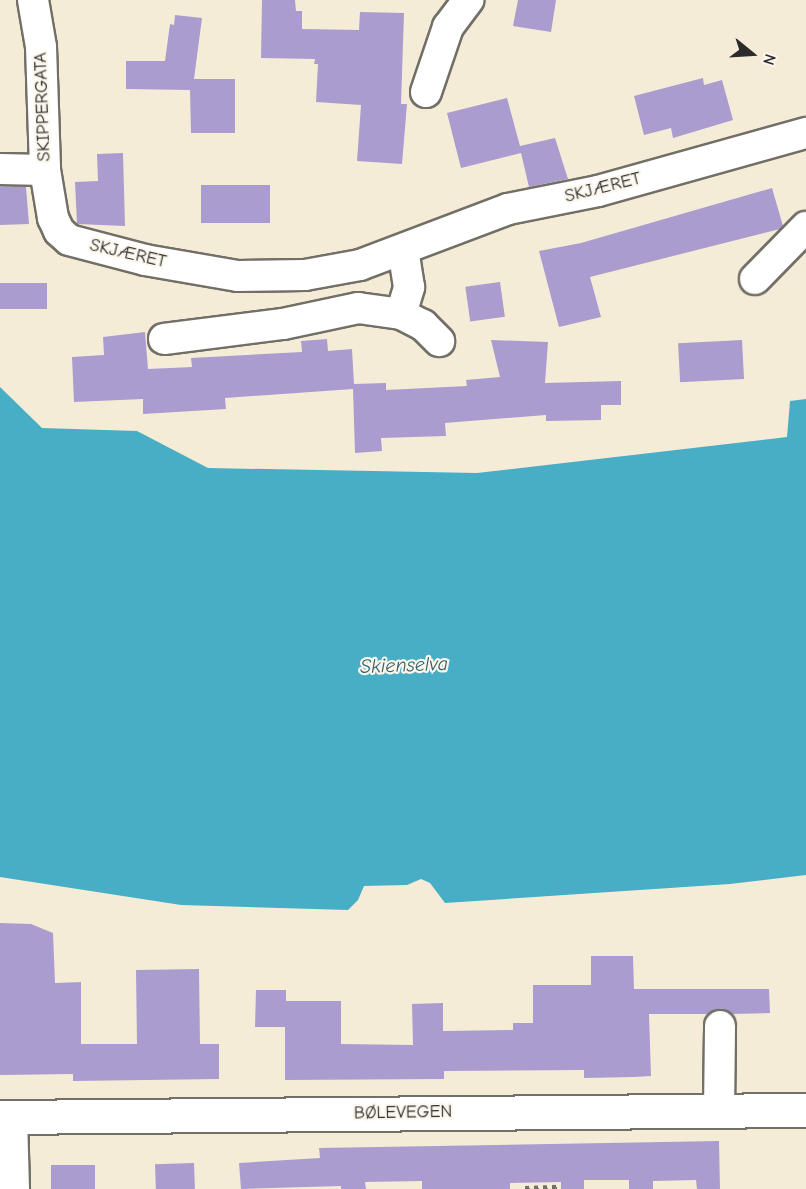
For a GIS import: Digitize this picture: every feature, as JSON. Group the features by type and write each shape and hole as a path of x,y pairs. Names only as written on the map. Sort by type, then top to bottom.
{"main road":[{"name":"BØLEVEGEN","path":"6,1117 806,1110"}],"street":[{"name":"SKIPPERGATA","path":"0,169 45,170 41,47 33,0"},
{"path":"426,92 448,27 468,0"},
{"name":"SKJÆRET","path":"45,170 53,218 59,231 69,240 145,260 238,276 304,275 360,265 403,251 508,209 598,191 806,133"},
{"path":"755,279 806,227"},
{"path":"401,314 409,287 403,251"},
{"path":"164,339 284,324 358,308 401,314 423,326 439,341"},
{"path":"719,1111 720,1026"},
{"path":"6,1117 14,1189"}],"path":[{"path":"525,1188 559,1187"}],"water":[{"name":"Skienselva","path":"0,387 42,428 137,431 208,468 477,473 787,437 790,401 806,399 806,875 730,884 445,903 430,883 421,879 407,885 364,886 358,900 348,910 181,905 0,877"}],"building":[{"path":"262,0 295,0 296,11 302,11 302,29 359,30 360,12 404,13 401,104 407,104 402,164 357,161 361,105 316,102 318,64 314,64 315,59 261,58"},
{"path":"518,0 556,0 551,32 513,26"},
{"path":"175,15 202,18 194,79 235,79 235,133 191,133 190,90 126,89 126,61 165,61 170,24 174,25"},
{"path":"703,78 704,85 722,80 733,120 673,138 671,128 644,135 634,96"},
{"path":"507,98 520,146 555,138 568,179 529,187 521,153 461,168 447,113"},
{"path":"123,153 125,226 77,224 75,182 98,181 97,154"},
{"path":"201,185 270,185 270,223 201,223"},
{"path":"0,186 26,187 29,224 0,225"},
{"path":"772,188 783,226 780,229 590,277 601,317 559,327 539,251 581,243"},
{"path":"500,282 505,317 470,322 465,287"},
{"path":"0,283 47,283 47,309 0,309"},
{"path":"145,332 148,369 192,367 191,358 302,352 301,341 327,339 328,351 352,349 354,384 386,383 386,390 467,386 466,380 500,377 491,340 548,342 545,383 621,381 621,405 601,405 601,420 546,421 546,415 445,423 446,436 381,438 382,451 355,453 353,389 225,398 226,409 143,414 143,399 74,402 72,357 104,355 103,337"},
{"path":"742,340 744,379 680,382 678,343"},
{"path":"0,923 31,924 53,933 55,983 81,982 81,1044 137,1044 136,970 199,969 200,1044 219,1044 219,1079 73,1081 73,1074 0,1075"},
{"path":"591,956 633,956 634,989 769,989 770,1013 731,1014 720,1009 709,1014 649,1014 651,1076 634,1077 584,1078 584,1070 444,1071 444,1079 285,1080 285,1027 255,1027 256,990 286,990 286,1001 341,1001 341,1044 413,1045 412,1004 443,1003 443,1031 513,1030 513,1023 533,1023 533,985 591,985"},
{"path":"719,1141 720,1189 697,1189 696,1180 653,1181 653,1189 629,1189 629,1180 584,1180 584,1189 561,1189 561,1182 510,1183 510,1189 422,1189 422,1181 365,1182 366,1189 341,1189 341,1186 241,1189 239,1163 320,1158 319,1148"},
{"path":"194,1163 195,1189 156,1189 155,1164"},
{"path":"51,1165 95,1165 95,1189 51,1189"}]}
